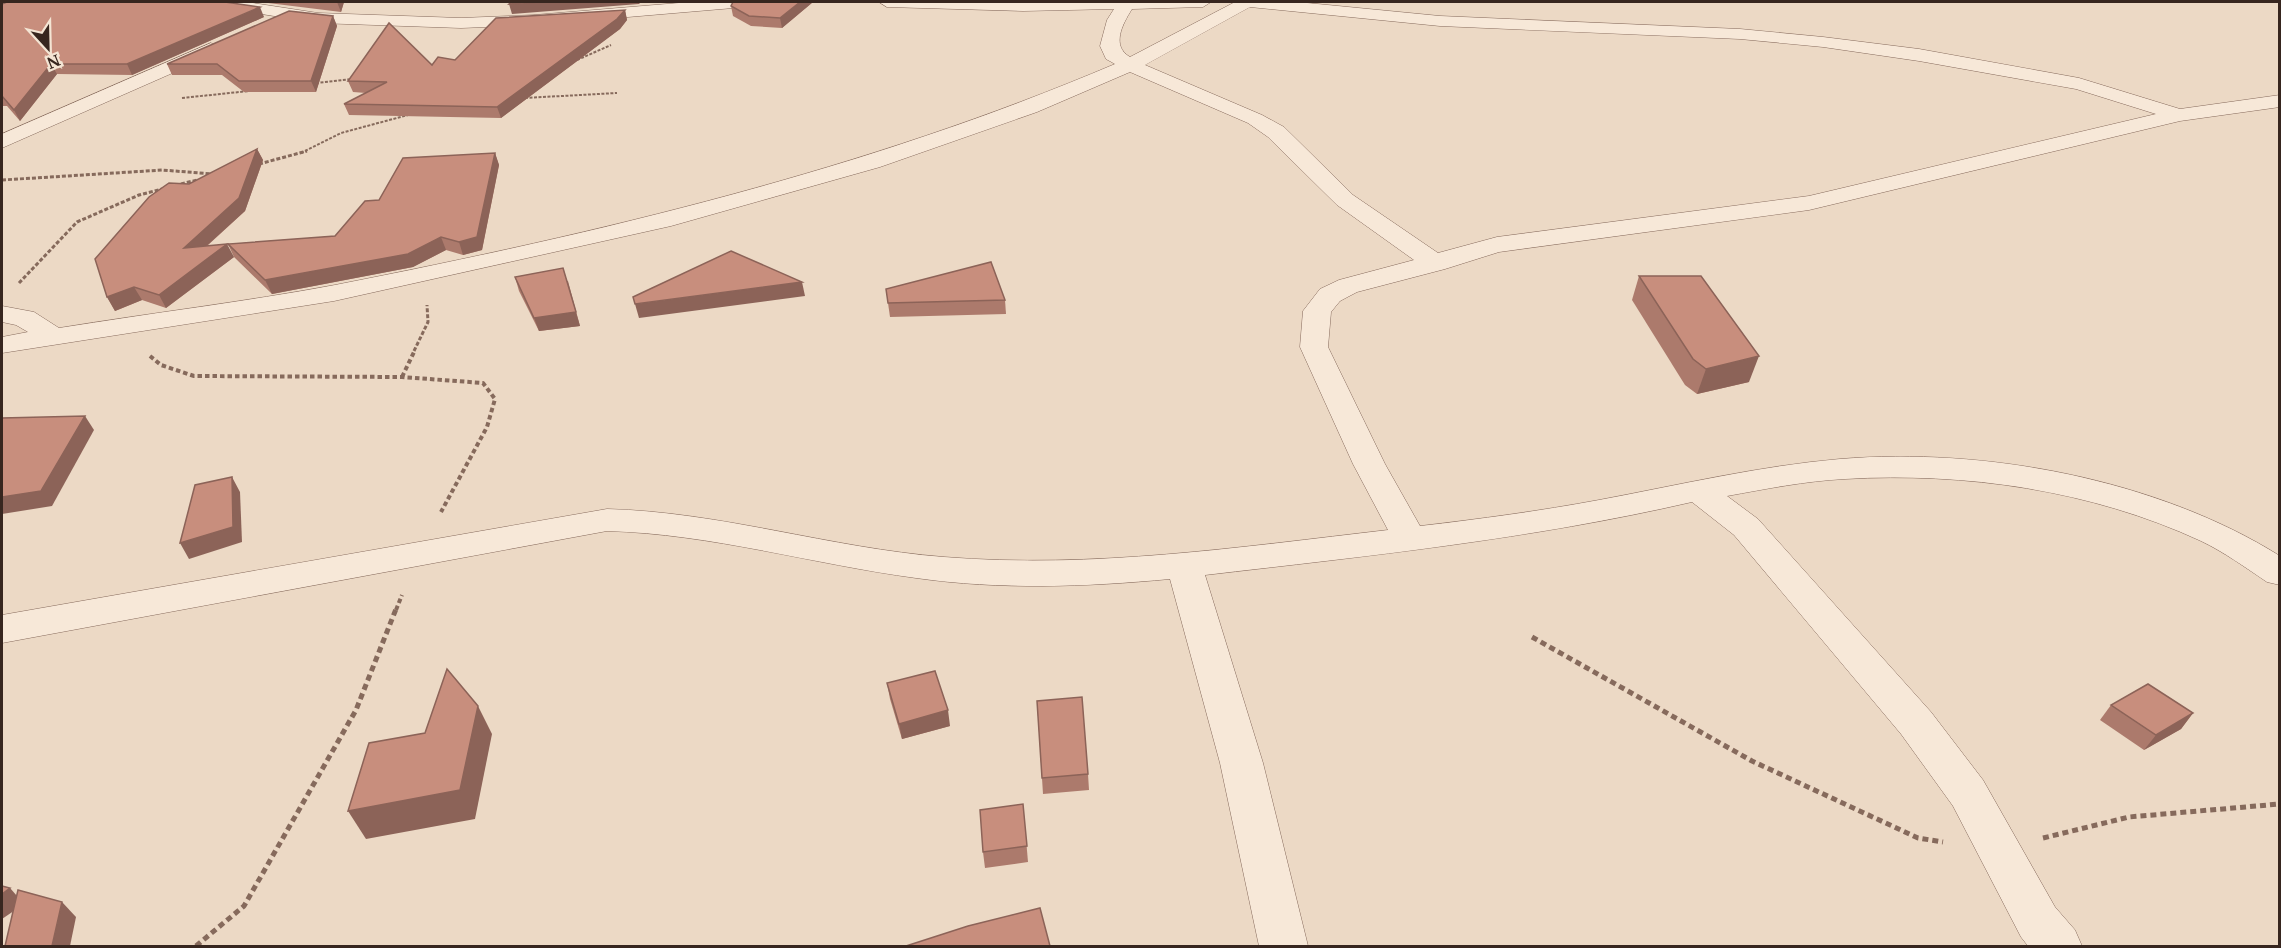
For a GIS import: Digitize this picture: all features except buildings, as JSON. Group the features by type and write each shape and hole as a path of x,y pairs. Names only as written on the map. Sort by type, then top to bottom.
{"street":[{"path":"217,2 318,18 478,22 745,2"},
{"path":"887,2 1023,6 1203,2"},
{"path":"2,345 334,293 662,221 840,172 1030,108 1130,65 1246,2"},
{"path":"1251,2 1440,21 1740,34 1823,42 1919,55 2068,82 2180,115"},
{"path":"1297,6 1381,2"},
{"path":"1126,4 1116,20 1108,46 1113,55 1130,65 1255,118 1276,132 1345,200 1436,264"},
{"path":"260,28 291,14"},
{"path":"2,142 228,41"},
{"path":"1410,539 1369,464 1314,347 1317,311 1330,295 1348,286 1436,264 1497,245 1535,238 1611,231 1835,198 2180,115 2280,101"},
{"path":"2,314 24,318 54,337"},
{"path":"2,629 607,520 652,520 693,525 915,566 1010,573 1132,570 1410,539 1568,516 1698,490 1843,469 1958,469 2105,495 2158,512 2214,534 2280,573"},
{"path":"1698,490 1746,527 1917,723 1968,793 2038,922 2058,946"},
{"path":"1184,565 1230,721 1258,831 1273,909 1284,946"}],"path":[{"path":"570,62 602,50"},
{"path":"313,84 355,79"},
{"path":"176,98 255,91"},
{"path":"518,97 540,99 617,93"},
{"path":"258,165 308,151 341,133 409,115"},
{"path":"2,180 162,170 220,175 174,186"},
{"path":"17,285 78,222 139,195 162,189"},
{"path":"402,377 428,322 425,307 451,282 459,266"},
{"path":"84,332 146,354 161,365 194,376 402,377 483,383 495,399 488,427 418,553 356,710 244,906 196,946"},
{"path":"1532,637 1752,761 1918,838 2000,853 2066,830 2193,809 2280,804"}]}
